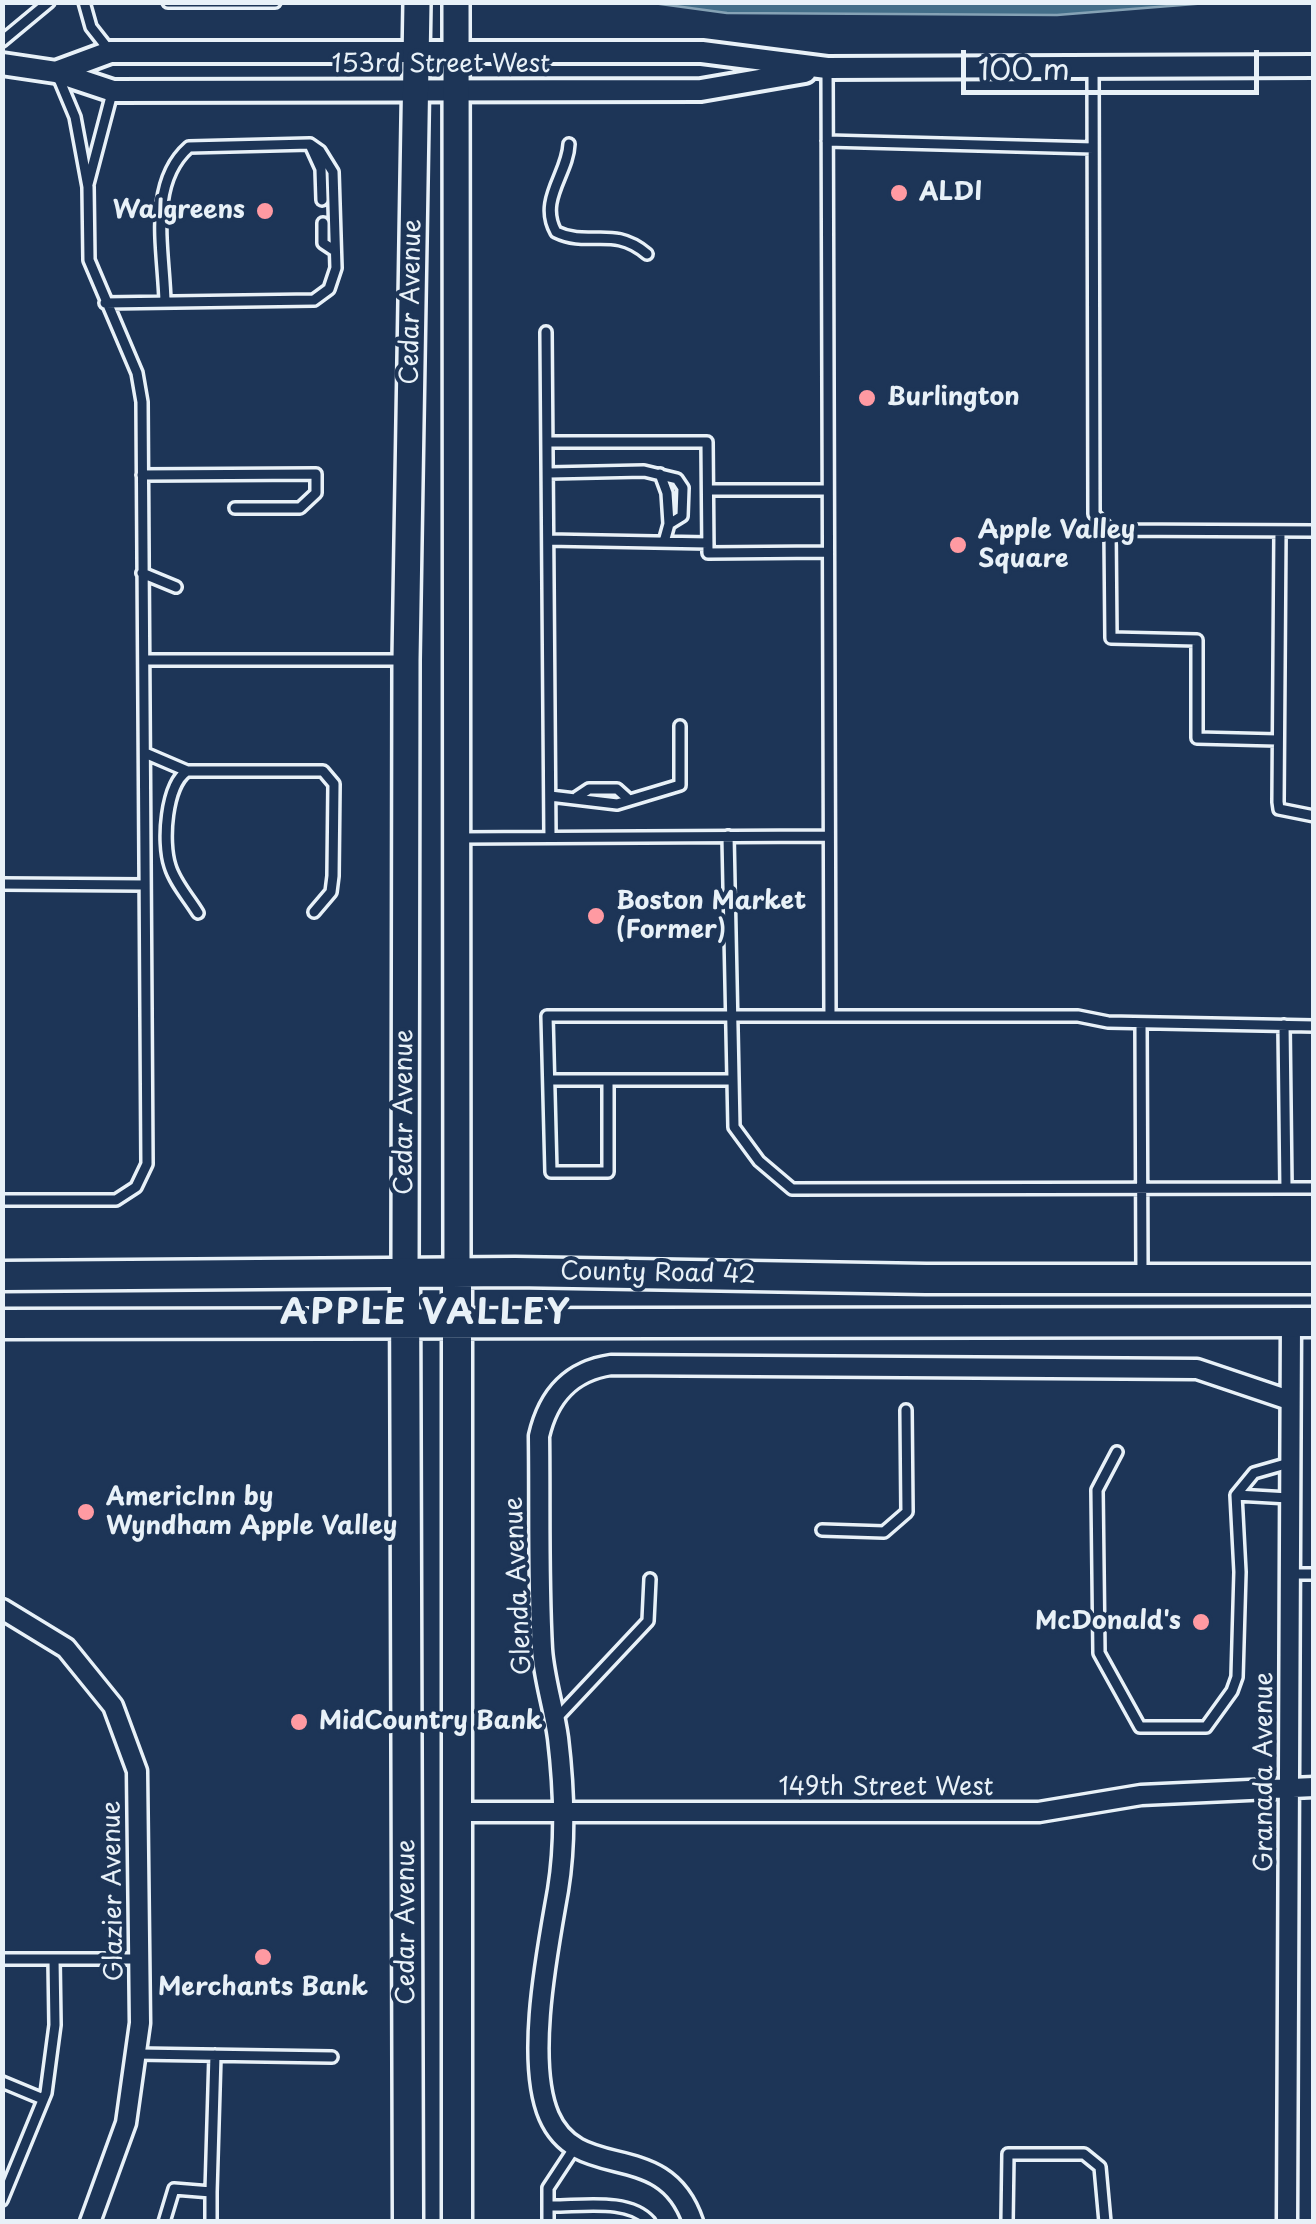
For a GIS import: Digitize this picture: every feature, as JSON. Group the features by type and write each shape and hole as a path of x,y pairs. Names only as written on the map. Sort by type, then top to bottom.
{"highway":[{"name":"County Road 42","path":"2,1276 405,1273 1314,1280"},
{"name":"Cedar Avenue","path":"405,1273 408,2222"},
{"name":"Cedar Avenue","path":"456,1274 457,2222"},
{"name":"County Road 42","path":"2,1324 1302,1322"}],"main road":[{"name":"Cedar Avenue","path":"405,1273 406,660 417,2"},
{"name":"Cedar Avenue","path":"456,2 456,1274"}],"street":[{"name":"153rd Street West","path":"56,72 110,52 702,52 827,68 1314,66"},
{"name":"153rd Street West","path":"2,64 56,72 112,91 701,90 827,68"},
{"name":"Granada Avenue","path":"1287,2222 1289,1400 1302,1322"},
{"name":"Glenda Avenue","path":"576,2146 558,2130 543,2097 540,2038 545,1946 563,1847 555,1720 542,1652 539,1436 549,1404 561,1388 577,1375 610,1366 1198,1369 1289,1400"},
{"name":"Glazier Avenue","path":"2,1609 66,1648 113,1706 137,1771 140,1959 136,2054 126,2122 90,2222"},
{"name":"149th Street West","path":"458,1812 1039,1812 1141,1795 1314,1787"},
{"path":"576,2146 592,2156 646,2167 669,2180 694,2222"}],"lane":[{"path":"2,40 48,2"},
{"path":"84,2 91,27 110,52"},
{"path":"168,2 275,2"},
{"path":"1093,67 1094,514 1110,530 1111,638 1197,640 1198,738 1277,740"},
{"path":"827,68 826,836 830,1016"},
{"path":"2,1200 116,1200 136,1187 146,1164 146,660 137,374 89,260 88,187 75,117 56,72"},
{"path":"88,187 112,91"},
{"path":"827,141 1094,148"},
{"path":"105,303 314,300 329,289 335,251 333,172 320,151 310,144 189,147 176,158 162,188 165,302"},
{"path":"310,144 321,169 322,200"},
{"path":"570,144 554,182 551,211 556,232 565,236 620,237 647,254"},
{"path":"323,223 323,243 335,251"},
{"path":"546,332 550,837"},
{"path":"549,442 708,442 708,553 826,552"},
{"path":"548,473 660,474 676,479 683,488 682,516 668,524"},
{"path":"142,475 316,474 316,493 300,508 236,508"},
{"path":"660,474 668,493 664,542"},
{"path":"708,490 826,490"},
{"path":"1110,530 1314,531"},
{"path":"1280,530 1278,809 1314,816"},
{"path":"548,540 708,543"},
{"path":"142,573 176,587"},
{"path":"146,660 406,660"},
{"path":"550,796 577,797 589,790 617,790 627,798 680,786 680,726"},
{"path":"145,753 187,771 323,770 334,784 333,876 331,892 314,912"},
{"path":"187,771 176,778 169,795 168,864 198,913"},
{"path":"728,836 734,1127 759,1161 792,1189 1314,1188"},
{"path":"458,838 826,836"},
{"path":"2,884 144,885"},
{"path":"608,1080 608,1172 551,1172 547,1016 1078,1016 1141,1023 1314,1026"},
{"path":"1141,1023 1142,1278"},
{"path":"1284,1025 1286,1188"},
{"path":"549,1080 733,1080"},
{"path":"822,1530 884,1532 907,1512 906,1410"},
{"path":"1118,1452 1098,1490 1099,1653 1140,1726 1206,1727 1232,1691 1237,1676 1240,1572 1236,1494 1254,1473 1290,1463"},
{"path":"1236,1494 1289,1498"},
{"path":"1290,1574 1314,1574"},
{"path":"555,1720 648,1621 650,1579"},
{"path":"2,1959 140,1959"},
{"path":"2,2200 44,2100 55,2025 54,1959"},
{"path":"136,2054 332,2058"},
{"path":"212,2222 215,2056"},
{"path":"2,2082 44,2100"},
{"path":"548,2222 548,2188 576,2146"},
{"path":"1007,2222 1008,2154 1084,2154 1100,2166 1105,2222"},
{"path":"164,2222 174,2190 211,2192 211,2188"},
{"path":"548,2206 625,2207 640,2211 650,2222"}],"water":[{"path":"653,3 1207,3 1057,15 727,13"}],"place":[{"name":"ALDI","path":"899,193"},
{"name":"Walgreens","path":"265,211"},
{"name":"Burlington","path":"867,398"},
{"name":"Apple Valley Square","path":"958,545"},
{"name":"Boston Market (Former)","path":"596,916"},
{"name":"AmericInn by Wyndham Apple Valley","path":"86,1512"},
{"name":"McDonald's","path":"1201,1622"},
{"name":"MidCountry Bank","path":"299,1722"},
{"name":"Merchants Bank","path":"263,1957"}],"district":[{"name":"APPLE VALLEY","path":"426,1314"}]}
